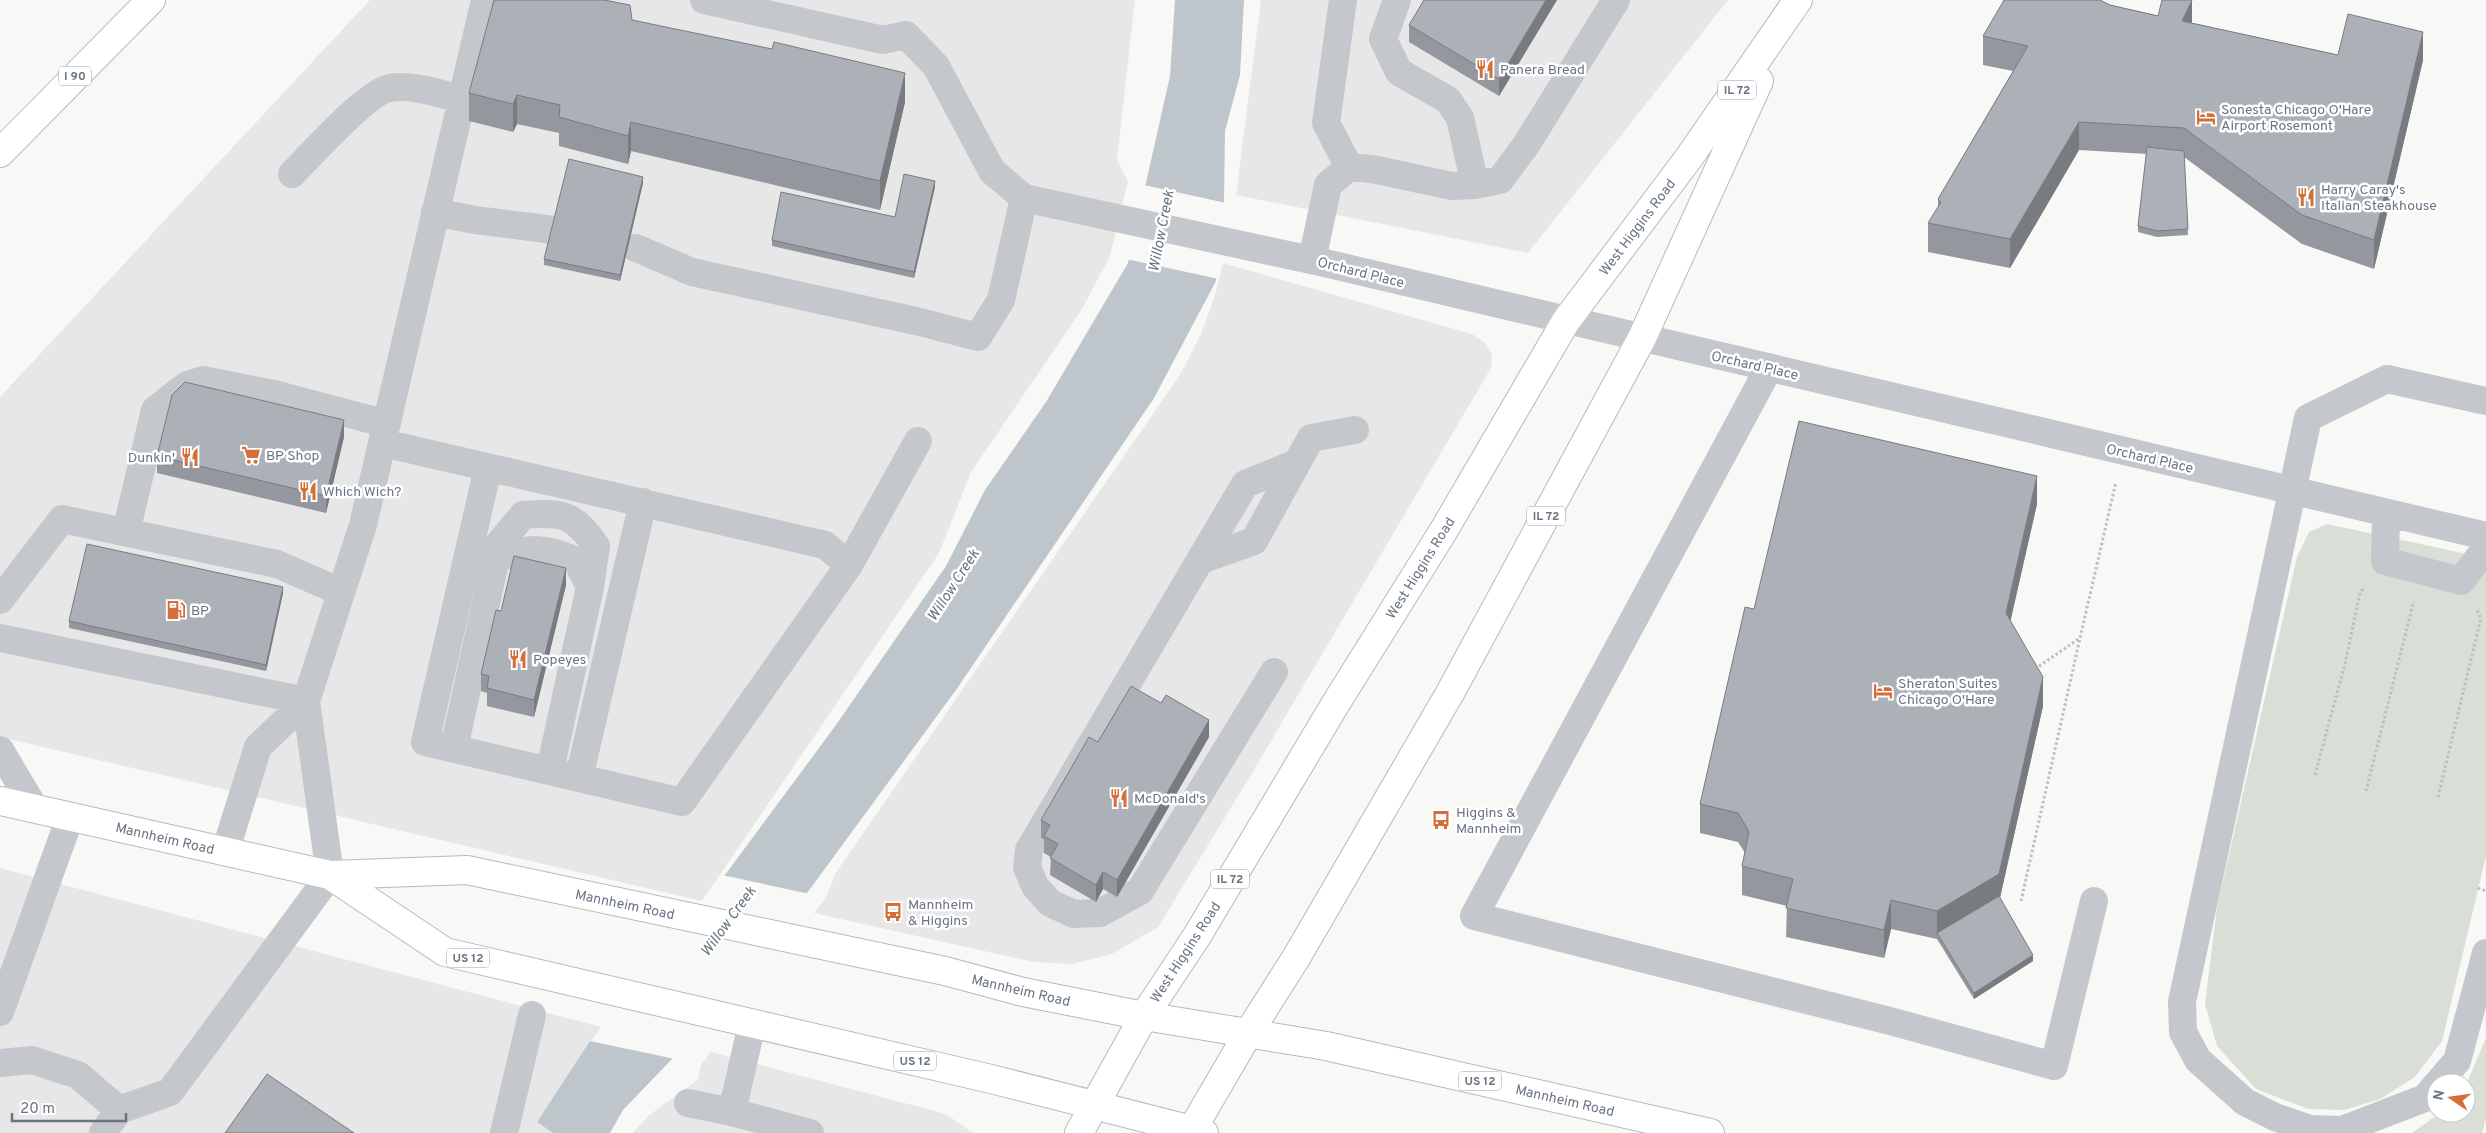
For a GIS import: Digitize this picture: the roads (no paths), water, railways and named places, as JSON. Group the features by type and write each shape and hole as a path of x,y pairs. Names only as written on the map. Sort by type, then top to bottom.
{"main road":[{"name":"I 90","path":"0,153 151,0"},
{"name":"West Higgins Road","path":"1079,1133 1144,1016 1196,936 1327,718 1444,530 1566,321 1688,160 1792,10"},
{"name":"West Higgins Road","path":"1195,1132 1249,1032 1296,958 1450,693 1642,338 1792,10"},
{"name":"Mannheim Road","path":"0,801 330,875 467,870 945,971 1023,992 1144,1016 1326,1046 1710,1133"},
{"name":"Mannheim Road","path":"330,875 444,952 1096,1104 1195,1132"}],"lane":[{"path":"103,1133 119,1110 170,1092 330,875 306,702 363,526 485,0"},
{"path":"636,248 692,272 916,321 978,337 1001,300 1024,198 992,171 936,66 906,35 883,40 704,0"},
{"path":"1343,0 1326,123 1350,167"},
{"path":"1397,0 1383,39 1399,72 1448,100 1460,118 1475,185"},
{"path":"1312,260 1328,185 1350,167 1372,169 1452,186 1475,185 1500,180 1526,145 1616,0"},
{"path":"292,174 369,99 389,88 409,88 462,99"},
{"name":"Orchard Place","path":"1024,198 1312,260 2486,536"},
{"path":"435,212 474,220 554,230"},
{"path":"1769,368 1474,916 1890,1021 2054,1066 2094,902"},
{"path":"2426,1097 2342,1130 2310,1131 2273,1125 2198,1060 2183,1032 2182,1002 2308,418 2387,379 2486,401"},
{"path":"130,542 155,410 187,385 203,380 274,394 488,468 644,502 825,545 849,566"},
{"path":"1201,560 1254,541 1311,438 1355,430"},
{"path":"488,468 425,742 682,802 849,566 918,440"},
{"path":"1274,672 1140,891 1100,913 1074,914 1050,903 1035,886 1028,867 1029,850 1245,484 1297,463"},
{"path":"579,778 644,502"},
{"path":"454,748 499,544 523,515 555,513 582,526 596,546 590,587 550,770"},
{"path":"2386,513 2384,536 2385,561 2422,572 2461,580 2486,548"},
{"path":"0,600 62,519 185,558 234,555 277,564 341,592"},
{"path":"496,558 531,548 553,551 578,561 590,587"},
{"path":"228,581 234,555"},
{"path":"272,591 277,564"},
{"path":"0,638 109,648 250,678 306,702"},
{"path":"224,852 258,747 306,702"},
{"path":"0,750 35,809"},
{"path":"0,1012 70,817"},
{"path":"2447,1073 2457,1061 2486,953"},
{"path":"504,1133 532,1015"},
{"path":"732,1112 743,1023"},
{"path":"0,1063 32,1060 78,1075 119,1110"},
{"path":"688,1103 732,1112 810,1133"}],"water":[{"name":"Willow Creek","path":"1175,0 1244,0 1240,75 1225,131 1224,199 1216,281 1154,398 956,690 810,889 672,1059 623,1110 610,1133 553,1133 537,1122 590,1041 598,1038 728,871 836,725 946,566 985,490 1046,402 1128,263 1170,76"}],"place":[{"name":"Panera Bread","path":"1485,69"},
{"name":"Sonesta Chicago O'Hare Airport Rosemont","path":"2206,117"},
{"name":"Harry Caray's Italian Steakhouse","path":"2306,197"},
{"name":"BP Shop","path":"251,455"},
{"name":"Dunkin'","path":"190,457"},
{"name":"Which Wich?","path":"308,491"},
{"name":"BP","path":"176,610"},
{"name":"Popeyes","path":"518,659"},
{"name":"Sheraton Suites Chicago O'Hare","path":"1883,691"},
{"name":"McDonald's","path":"1119,798"},
{"name":"Higgins & Mannheim","path":"1441,820"},
{"name":"Mannheim & Higgins","path":"893,912"}]}
